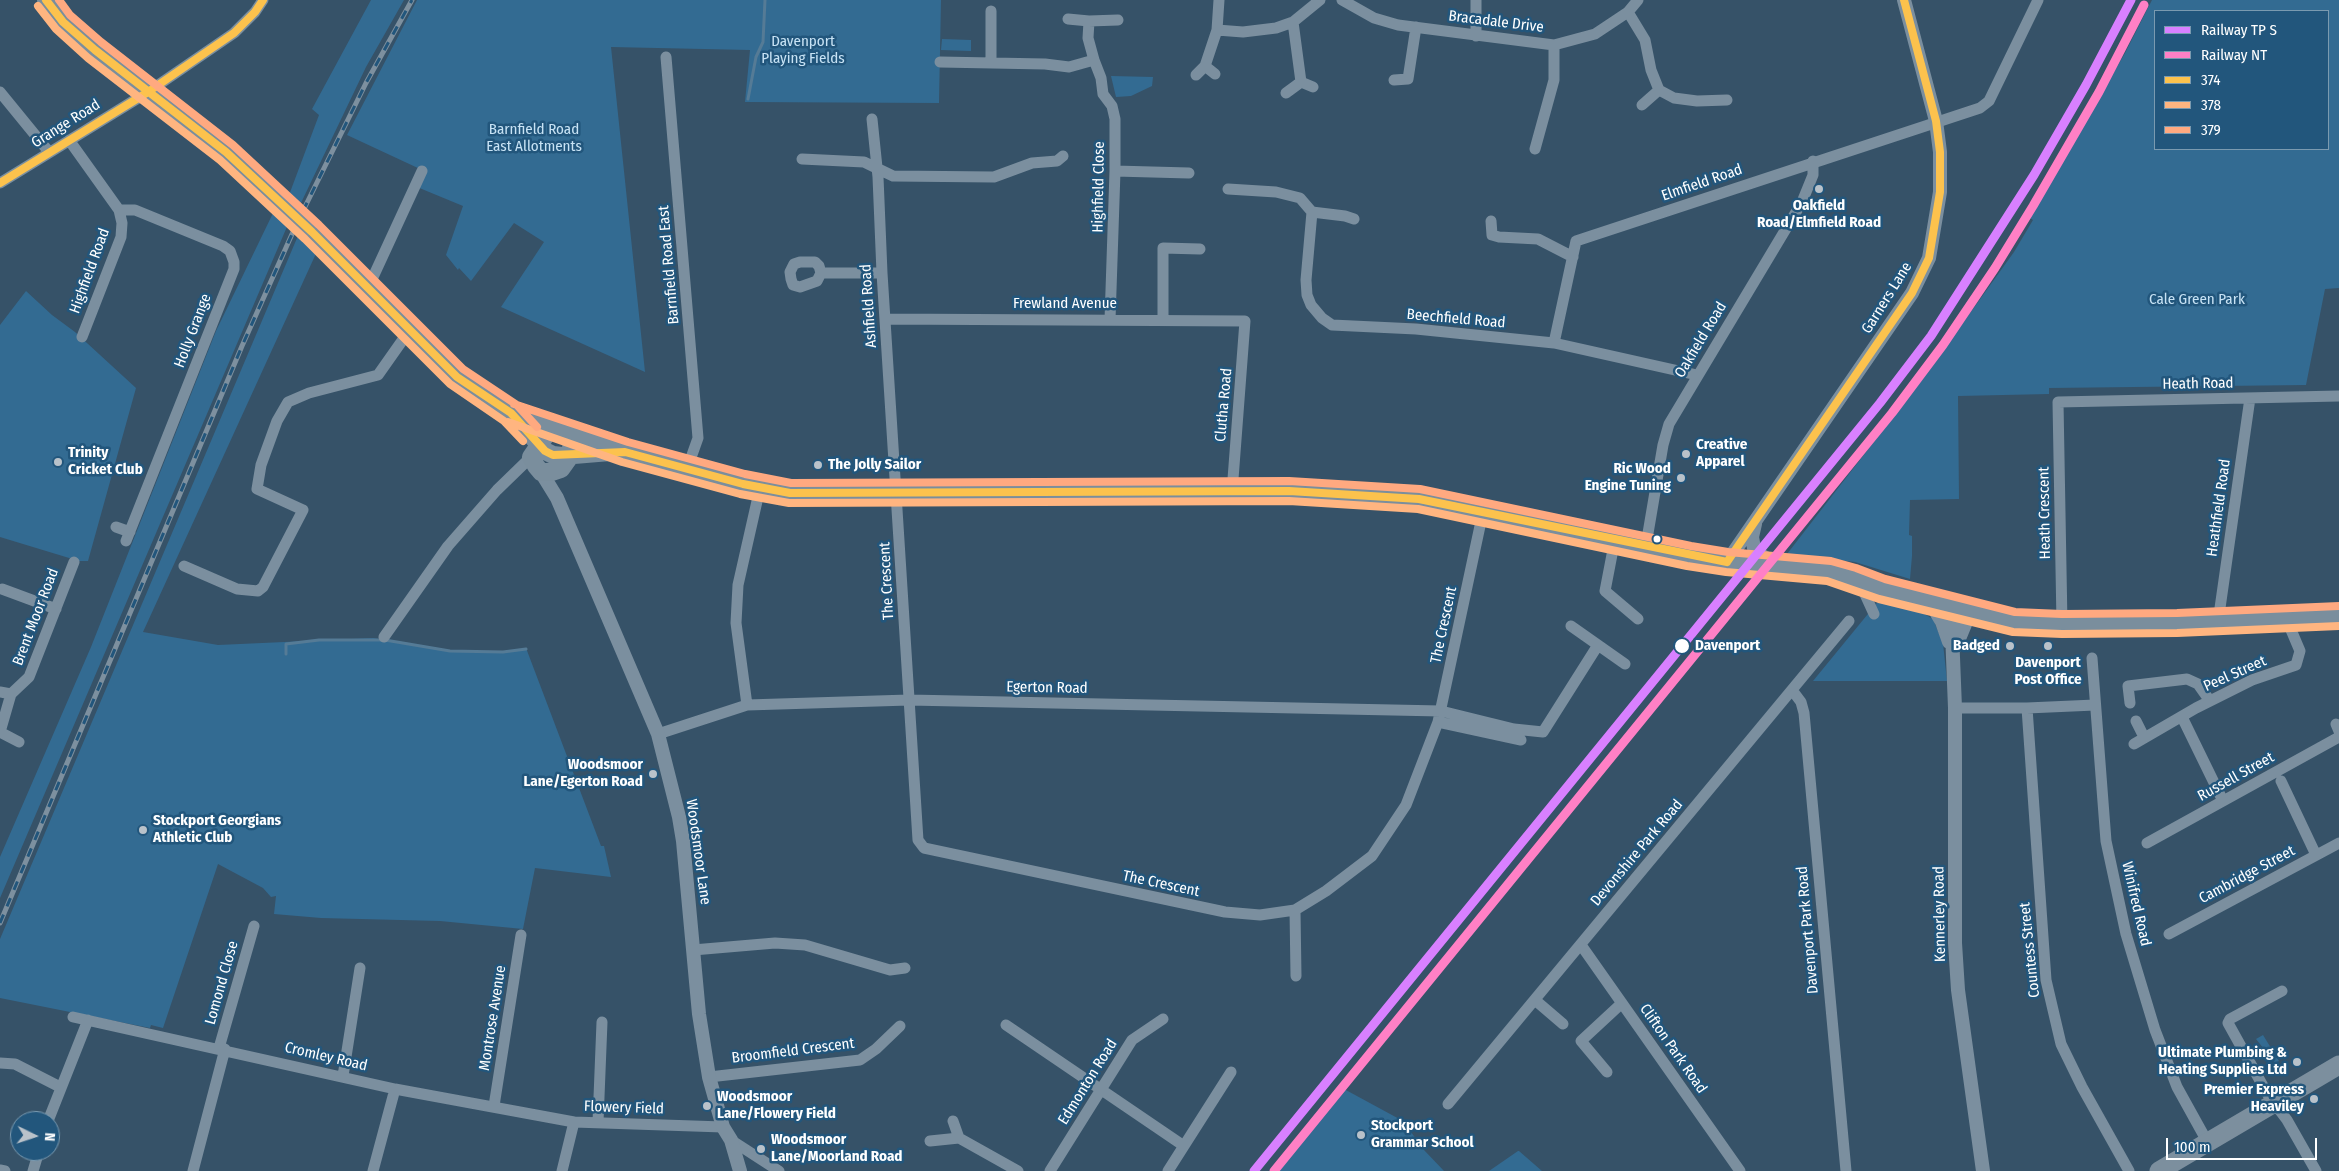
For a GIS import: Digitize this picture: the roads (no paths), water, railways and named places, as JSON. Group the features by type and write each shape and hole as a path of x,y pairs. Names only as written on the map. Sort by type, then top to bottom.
{"highway":[{"path":"2159,1171 2339,1065"}],"main road":[{"path":"46,0 62,22 226,152 312,232 457,377 511,413 625,452 687,469 760,488 790,493 897,491 1323,491 1419,499 1727,562 1829,570 1882,589 2014,622 2062,624 2218,622 2339,616"},
{"path":"511,413 538,458 552,472 566,462 588,453 625,452"},
{"path":"538,458 559,430"},
{"path":"559,430 571,441 566,462"},
{"path":"538,458 553,455 566,462"}],"street":[{"name":"Grange Road","path":"0,183 148,92 234,33 255,12 263,0"},
{"path":"1196,74 1205,66 1217,30 1218,0"},
{"path":"1217,30 1243,32 1276,28 1292,22 1320,0"},
{"name":"Bracadale Drive","path":"1342,0 1374,18 1416,27 1554,45 1595,34 1628,12 1638,0"},
{"path":"1476,0 1476,36"},
{"name":"Garners Lane","path":"1727,562 1912,293 1929,258 1940,192 1936,121 1904,0"},
{"name":"Elmfield Road","path":"1554,343 1576,241 1813,161 1980,108 1989,101 2038,0"},
{"path":"991,11 991,62"},
{"path":"1628,12 1645,40 1651,70 1660,90 1674,98 1697,101 1727,100"},
{"path":"1068,19 1089,21 1118,20"},
{"name":"Highfield Close","path":"1089,21 1088,38 1101,78 1103,94 1112,106 1115,119 1110,320"},
{"path":"1292,22 1301,82"},
{"path":"1394,80 1408,79 1416,27"},
{"path":"1535,149 1554,80 1554,45"},
{"name":"Barnfield Road East","path":"666,57 698,438 687,469"},
{"path":"940,62 1045,64 1068,67 1094,60"},
{"path":"1205,66 1215,74"},
{"path":"1301,82 1314,86"},
{"path":"1286,93 1301,82"},
{"path":"1642,105 1660,90"},
{"path":"0,92 49,152"},
{"name":"Ashfield Road","path":"872,119 897,491"},
{"name":"Highfield Road","path":"69,140 119,210 122,224 121,237 82,337"},
{"path":"802,159 864,162 893,176 994,176 1032,163 1056,161 1063,156"},
{"name":"Oakfield Road","path":"1646,545 1663,445 1669,424 1802,202 1813,175 1813,161"},
{"path":"368,288 422,171"},
{"path":"1115,171 1189,173"},
{"path":"1228,189 1276,192 1300,198 1312,212 1354,219"},
{"name":"Holly Grange","path":"116,527 128,537 234,269 234,262 230,251 223,246 135,210 119,210"},
{"name":"Beechfield Road","path":"1312,212 1306,280 1307,295 1311,305 1322,318 1332,325 1415,329 1554,343 1697,375"},
{"path":"1491,221 1492,234 1499,237 1538,239 1573,257"},
{"path":"1162,320 1163,248 1200,249"},
{"path":"821,273 882,273"},
{"name":"Frewland Avenue","path":"885,318 1245,321"},
{"name":"Clutha Road","path":"1232,492 1245,321"},
{"path":"184,566 237,589 258,591 263,587 303,510 257,489 261,465 277,422 288,402 309,394 378,376 409,331"},
{"name":"Heath Road","path":"2058,402 2339,396"},
{"name":"Heathfield Road","path":"2218,622 2250,398"},
{"name":"Heath Crescent","path":"2058,402 2062,624"},
{"path":"384,637 448,546 497,490 538,458"},
{"name":"Woodsmoor Lane","path":"538,458 658,734 679,817 688,886 699,1014 709,1077 723,1127 731,1140 779,1171"},
{"path":"557,498 566,462"},
{"path":"747,704 736,623 738,585 760,488"},
{"name":"The Crescent","path":"897,491 918,840 924,848 1225,912 1260,915 1295,910 1326,891 1372,856 1406,805 1439,717 1483,512"},
{"name":"Garners Lane","path":"1756,521 1752,537 1754,548 1770,564"},
{"path":"1615,539 1605,591 1638,619"},
{"name":"Brent Moor Road","path":"5,693 29,677 74,562"},
{"path":"1858,579 1874,614"},
{"path":"2,589 56,609"},
{"path":"1930,602 1944,625 1953,655"},
{"path":"1953,655 1952,632 1964,611"},
{"name":"Peel Street","path":"2136,721 2139,740 2252,680 2296,665 2300,651 2286,618"},
{"name":"Devonshire Park Road","path":"1448,1104 1849,621"},
{"path":"1571,626 1625,664"},
{"path":"1439,717 1543,732 1598,645"},
{"name":"Kennerley Road","path":"1953,655 1955,708 1955,943 1958,990 1983,1171"},
{"name":"Winifred Road","path":"2092,658 2106,841 2126,934 2156,1030 2177,1088 2208,1142"},
{"path":"2130,703 2128,686 2187,678 2198,684 2210,701"},
{"name":"Davenport Park Road","path":"1792,690 1801,702 1804,713 1846,1171"},
{"path":"5,693 0,732 19,742"},
{"name":"Egerton Road","path":"658,734 747,704 909,700 1439,717"},
{"path":"1955,708 2027,708 2095,705"},
{"name":"Countess Street","path":"2027,708 2046,980 2061,1044 2082,1087 2129,1171"},
{"path":"1439,717 1521,740"},
{"path":"2182,717 2223,801"},
{"name":"Russell Street","path":"2147,843 2339,738"},
{"path":"2281,781 2316,855"},
{"name":"Cambridge Street","path":"2169,934 2339,843"},
{"path":"1295,910 1296,976"},
{"name":"Lomond Close","path":"193,1171 222,1048 254,926"},
{"name":"Montrose Avenue","path":"494,1106 521,935"},
{"path":"693,950 775,943 805,945 890,970 905,968"},
{"name":"Clifton Park Road","path":"1581,945 1740,1171"},
{"path":"342,1076 360,968"},
{"path":"2282,991 2230,1019 2228,1023 2274,1103 2288,1120 2316,1171"},
{"path":"1536,1000 1563,1024"},
{"path":"1607,1072 1576,1037 1622,1003"},
{"name":"Cromley Road","path":"73,1017 222,1048 395,1089 574,1122"},
{"name":"Edmonton Road","path":"1050,1171 1132,1040 1163,1019"},
{"path":"52,1111 88,1020"},
{"path":"598,1122 602,1022"},
{"path":"1006,1025 1184,1146"},
{"name":"Broomfield Crescent","path":"709,1077 860,1060 876,1049 900,1026"},
{"path":"0,1063 15,1064 60,1088"},
{"path":"1168,1171 1231,1072"},
{"path":"373,1171 395,1089"},
{"path":"953,1121 959,1138"},
{"name":"Flowery Field","path":"562,1171 574,1122 723,1127"},
{"path":"930,1141 959,1138 1018,1171"},
{"path":"731,1140 740,1171"},
{"path":"0,1170 5,1171"}],"waterway":[{"path":"748,99 756,57 763,42 765,0"},
{"path":"286,654 286,644 319,640 385,640 450,651 503,652 526,649"}],"railway":[{"path":"0,923 242,346 297,223 366,83 412,0"}],"rail line":[{"name":"NT","path":"1274,1171 1892,413 1943,345 1995,268 2033,206 2099,92 2144,5"}],"place":[{"name":"Oakfield Road/Elmfield Road","path":"1819,189"},
{"name":"Creative Apparel","path":"1686,454"},
{"name":"Trinity Cricket Club","path":"58,462"},
{"name":"The Jolly Sailor","path":"818,465"},
{"name":"Ric Wood Engine Tuning","path":"1681,478"},
{"name":"Davenport","path":"1682,646"},
{"name":"Badged","path":"2010,646"},
{"name":"Davenport Post Office","path":"2048,646"},
{"name":"Woodsmoor Lane/Egerton Road","path":"653,774"},
{"name":"Stockport Georgians Athletic Club","path":"143,830"},
{"name":"Ultimate Plumbing & Heating Supplies Ltd","path":"2297,1062"},
{"name":"Premier Express Heaviley","path":"2314,1099"},
{"name":"Woodsmoor Lane/Flowery Field","path":"707,1106"},
{"name":"Stockport Grammar School","path":"1361,1135"},
{"name":"Woodsmoor Lane/Moorland Road","path":"761,1149"}],"park label":[{"name":"Davenport Playing Fields","path":"803,50"},
{"name":"Barnfield Road East Allotments","path":"534,138"},
{"name":"Cale Green Park","path":"2197,300"}]}
